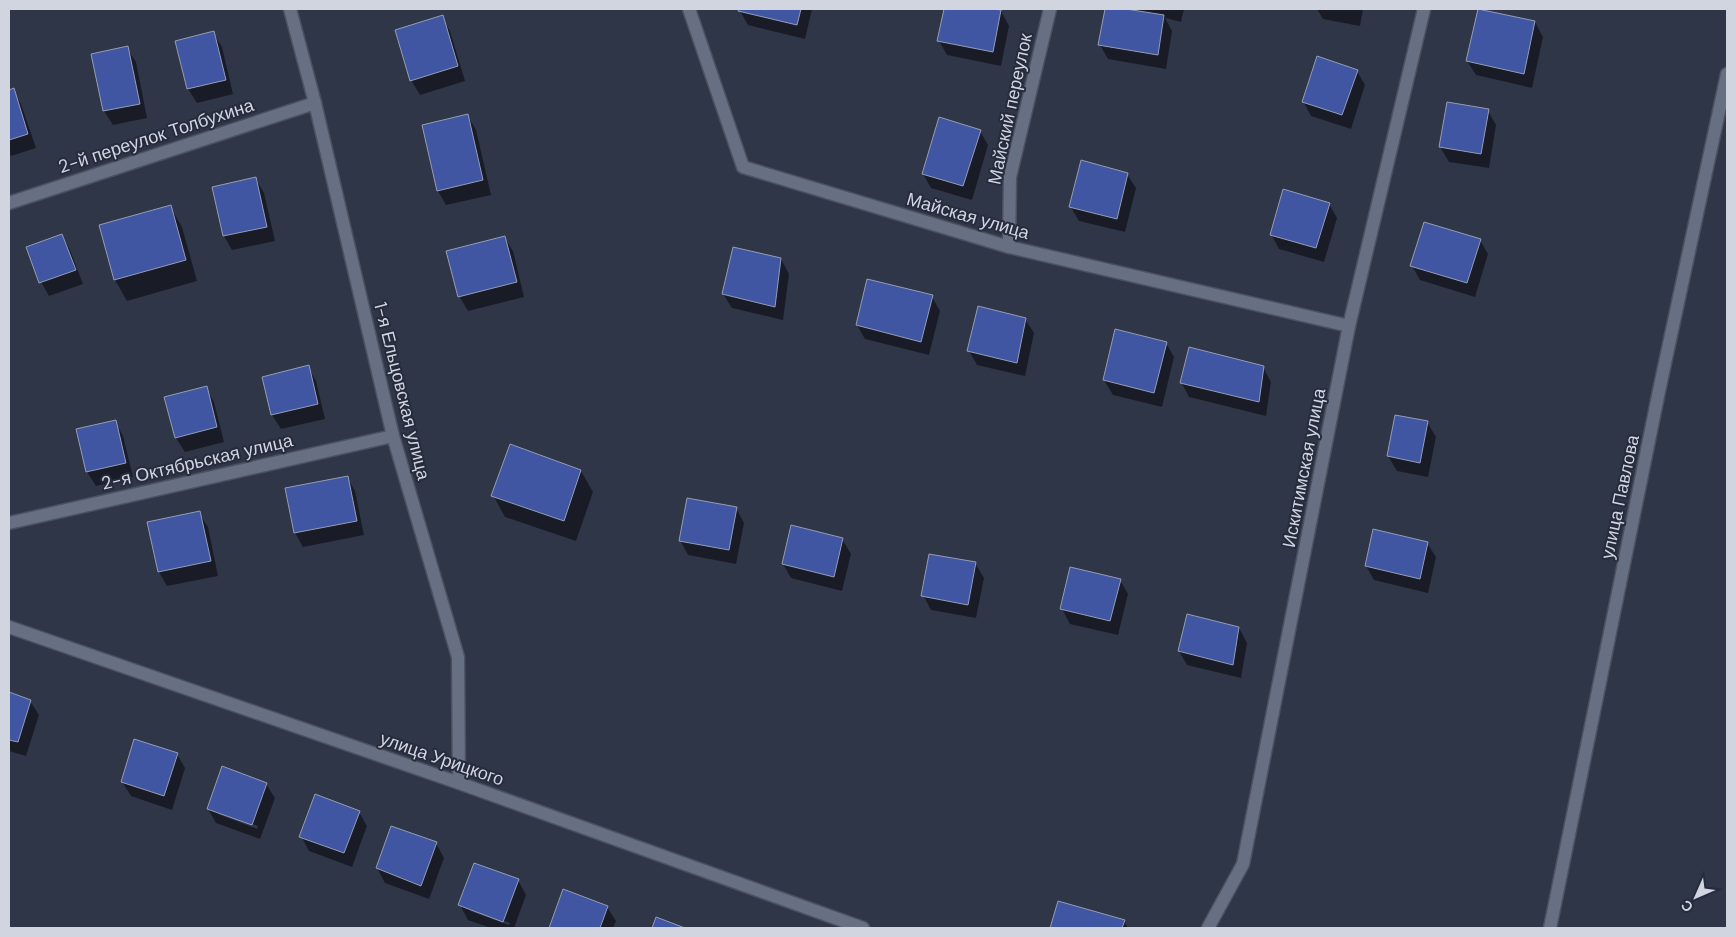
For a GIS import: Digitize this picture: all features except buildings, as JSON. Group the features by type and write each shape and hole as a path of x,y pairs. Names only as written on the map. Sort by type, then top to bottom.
{"street":[{"name":"1-я Ельцовская улица","path":"290,9 394,436 458,657 459,783"},
{"name":"Майская улица","path":"689,9 743,168 1009,247 1350,326"},
{"name":"Майский переулок","path":"1009,247 1010,177 1050,9"},
{"name":"Искитимская улица","path":"1208,928 1243,864 1350,326 1424,9"},
{"name":"улица Павлова","path":"1550,928 1659,391 1727,74"},
{"name":"2-й переулок Толбухина","path":"9,203 314,103"},
{"name":"2-я Октябрьская улица","path":"9,523 394,436"},
{"name":"улица Урицкого","path":"9,627 459,783 863,928"}]}
